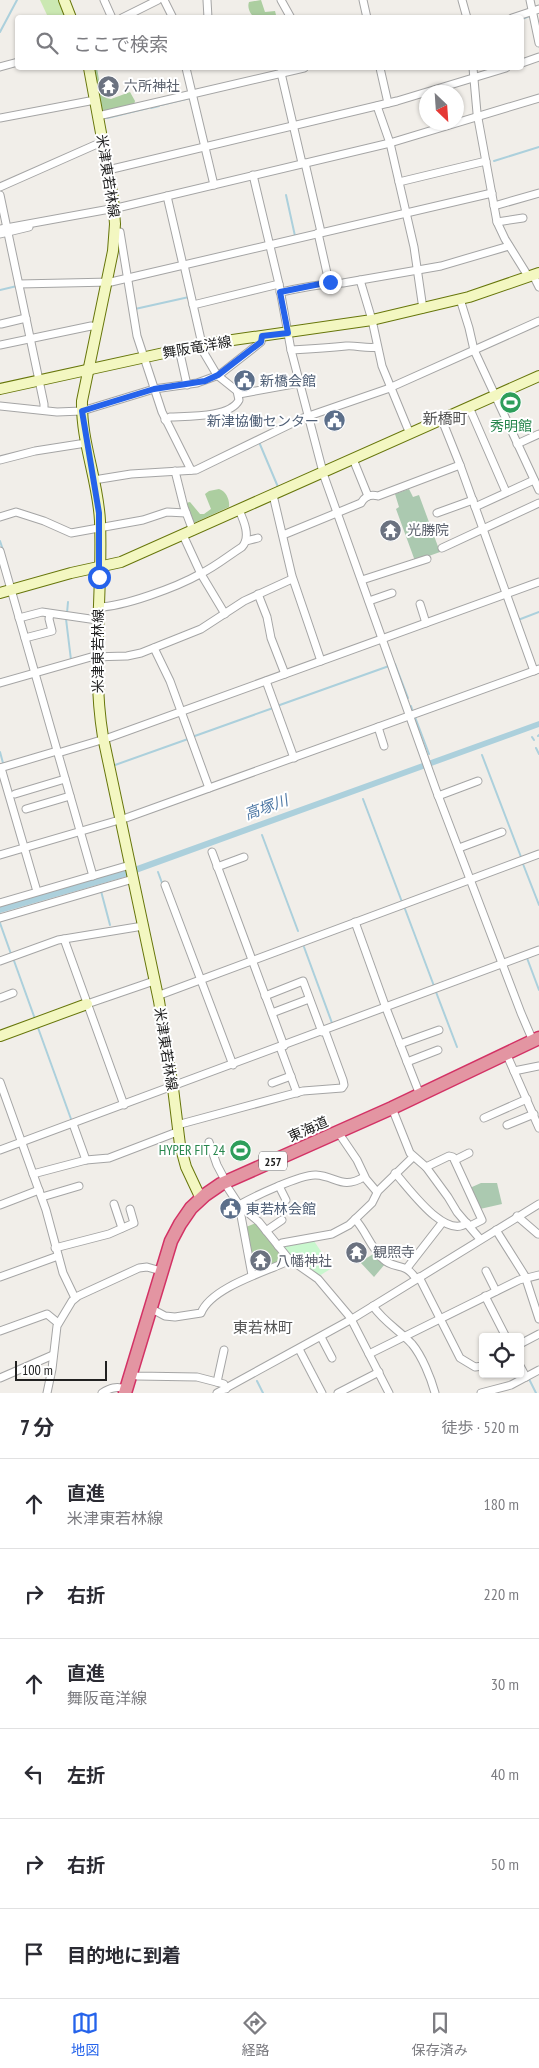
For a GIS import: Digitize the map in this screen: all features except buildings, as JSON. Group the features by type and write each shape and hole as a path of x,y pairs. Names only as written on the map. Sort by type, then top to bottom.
{"highway":[{"name":"東海道","path":"125,1391 161,1271 176,1229 201,1198 225,1182 420,1096 536,1039"}],"main road":[{"path":"64,0 70,15"},
{"name":"米津東若林線","path":"89,70 114,207 115,232 83,393 82,411 100,529 96,657 98,699 120,820 157,996 173,1088 177,1129 186,1167 201,1198"},
{"name":"舞阪竜洋線","path":"0,389 202,344 372,320 460,299 533,275"},
{"path":"0,593 121,562 539,376"},
{"path":"0,1036 87,1004"}],"street":[{"path":"104,0 111,15"},
{"path":"128,15 158,0"},
{"path":"164,0 171,15"},
{"path":"207,0 208,15"},
{"path":"281,0 289,15"},
{"path":"363,0 366,15"},
{"path":"462,0 466,15"},
{"path":"530,0 536,10 539,43"},
{"path":"521,15 536,10"},
{"path":"524,62 539,57"},
{"path":"0,67 15,63"},
{"path":"186,70 214,184"},
{"path":"98,116 295,70"},
{"path":"380,70 388,103"},
{"path":"473,70 478,117 497,222 509,246 533,275 539,287"},
{"path":"108,170 388,103 499,70"},
{"path":"281,73 304,163 330,282"},
{"path":"0,234 5,230 167,196 390,142 539,98"},
{"path":"0,118 95,100"},
{"path":"376,106 390,142 414,247 423,309"},
{"path":"0,187 103,143"},
{"path":"399,182 486,161"},
{"path":"253,175 280,292 290,350 323,472 438,796 502,964 536,1039"},
{"path":"19,284 106,282 127,278 492,192"},
{"path":"494,206 539,193"},
{"path":"0,195 5,230 31,339 44,410"},
{"path":"165,420 170,417 200,416 224,411 238,404 239,394 230,383 217,375 206,357 167,196"},
{"path":"497,222 523,218"},
{"path":"115,232 120,232 134,328 143,357 165,420 191,470"},
{"path":"280,292 330,282 343,283 441,266 509,246"},
{"path":"360,280 372,320 382,366 410,434"},
{"path":"193,304 278,284"},
{"path":"460,299 474,350 539,490"},
{"path":"1,324 26,318"},
{"path":"94,480 131,474 196,470 307,417 390,388 539,321"},
{"path":"0,345 91,326 97,327"},
{"path":"0,406 62,412 82,411 154,389 205,381 217,375 261,342 262,336"},
{"path":"290,350 330,349 348,346 360,348 377,347"},
{"path":"179,349 187,384"},
{"path":"239,394 299,383"},
{"path":"469,407 506,492"},
{"path":"0,855 120,820 537,670 506,594 442,420"},
{"path":"517,444 539,434"},
{"path":"0,460 35,451 86,443"},
{"path":"353,459 368,496"},
{"path":"283,535 361,503 368,496 378,496 460,465"},
{"path":"175,472 186,513 188,533 201,574 225,614"},
{"path":"437,513 474,503 534,480"},
{"path":"273,495 292,579 321,661"},
{"path":"442,548 539,503"},
{"path":"98,607 121,605 201,574 242,547 246,541 247,532 239,510"},
{"path":"0,517 16,512 69,532 100,529 143,520 168,512 186,513"},
{"path":"246,541 258,538"},
{"path":"0,551 93,876"},
{"path":"362,580 427,559"},
{"path":"0,683 96,657 132,655 154,648 201,629 238,604 292,579"},
{"path":"36,888 1,768 104,739 539,582"},
{"path":"369,601 392,593"},
{"path":"258,594 267,617 271,638 285,674"},
{"path":"420,604 426,623"},
{"path":"19,618 42,612 97,620"},
{"path":"25,638 52,631 49,619 50,614"},
{"path":"154,648 170,681 209,788"},
{"path":"266,681 294,758"},
{"path":"378,727 384,746"},
{"path":"15,794 65,779"},
{"path":"438,796 478,781"},
{"path":"26,809 70,796"},
{"path":"459,848 502,832"},
{"path":"212,852 272,1013 297,1093"},
{"path":"157,996 539,854"},
{"path":"217,867 244,857"},
{"path":"0,903 93,876 131,872"},
{"path":"0,918 131,872"},
{"path":"165,885 232,1065"},
{"path":"355,922 420,1096"},
{"path":"0,961 64,939 143,926"},
{"path":"64,939 124,1105"},
{"path":"0,1150 173,1088 539,950"},
{"path":"87,1004 154,980"},
{"path":"33,1174 86,1160 109,1158 177,1129 297,1093 342,1088 344,1085 303,981 265,996"},
{"path":"0,998 13,993"},
{"path":"272,1013 309,999"},
{"path":"400,1044 439,1030"},
{"path":"407,1062 438,1050"},
{"path":"506,1053 539,1128"},
{"path":"514,1071 539,1066"},
{"path":"272,1083 291,1076"},
{"path":"0,1082 40,1194 63,1273 75,1298"},
{"path":"484,1118 527,1099"},
{"path":"392,1108 413,1156 426,1167 457,1212 480,1239"},
{"path":"507,1125 534,1114"},
{"path":"73,1124 86,1160"},
{"path":"338,1132 357,1160 364,1177 377,1192"},
{"path":"209,1142 225,1182 239,1205 259,1222 289,1259 318,1279 352,1319 389,1393"},
{"path":"454,1160 469,1153"},
{"path":"278,1246 290,1241 332,1234 355,1219 372,1203 377,1192 413,1156"},
{"path":"395,1173 442,1223 458,1227 482,1220 454,1160 449,1156 426,1167"},
{"path":"239,1205 258,1194 313,1175 344,1183 364,1177"},
{"path":"0,1205 79,1186"},
{"path":"279,1186 286,1200"},
{"path":"114,1204 122,1228"},
{"path":"217,1393 352,1319 539,1204"},
{"path":"239,1205 252,1276"},
{"path":"0,1277 56,1252 109,1234 134,1223 130,1208"},
{"path":"517,1216 538,1234"},
{"path":"355,1219 369,1243 382,1259 387,1263 406,1268 418,1278 460,1358 475,1368 479,1367"},
{"path":"266,1231 282,1220"},
{"path":"406,1268 442,1223"},
{"path":"496,1230 525,1278 539,1319"},
{"path":"150,1308 166,1316 175,1317 201,1313 205,1303 246,1277 286,1262 289,1259"},
{"path":"46,1393 58,1323 75,1298 139,1268 147,1267 161,1271"},
{"path":"486,1271 496,1291"},
{"path":"369,1354 485,1296 525,1278 539,1275"},
{"path":"485,1296 504,1333"},
{"path":"373,1306 385,1320 413,1345 431,1377 436,1393"},
{"path":"0,1331 47,1314 58,1323"},
{"path":"524,1342 539,1334"},
{"path":"321,1336 332,1358"},
{"path":"299,1349 322,1393"},
{"path":"217,1382 224,1350"},
{"path":"0,1378 53,1355"},
{"path":"481,1393 512,1384 539,1370"},
{"path":"338,1393 379,1372"},
{"path":"524,1373 526,1377"},
{"path":"130,1374 138,1376 197,1377 224,1384 226,1389"},
{"path":"511,1378 514,1393"},
{"path":"102,1393 110,1388 119,1387 125,1391"}],"green space":[{"path":"40,0 58,0 64,15 47,15"},
{"path":"261,0 265,12 275,11 276,15 252,15 249,2"},
{"path":"94,70 97,70 100,85 106,98 111,99 130,92 135,101 134,105 102,111"},
{"path":"219,489 227,496 229,507 196,522 191,522 186,503 190,502 200,514 204,514 211,509 205,494"},
{"path":"409,489 413,497 419,495 440,552 415,561 396,509 399,507 395,494"},
{"path":"481,1183 497,1183 502,1204 480,1209 471,1190 472,1187"},
{"path":"256,1223 283,1260 255,1271 246,1227"},
{"path":"312,1238 332,1268 319,1276 289,1256 282,1245"},
{"path":"375,1253 385,1264 374,1277 360,1262"}],"water":[{"path":"539,721 539,727 128,876 0,913 0,906 134,867"}],"waterway":[{"path":"0,32 17,0"},
{"path":"524,18 530,16"},
{"path":"161,105 190,98"},
{"path":"151,108 159,106"},
{"path":"107,118 148,108"},
{"path":"494,161 539,147"},
{"path":"286,195 295,236"},
{"path":"0,290 17,286"},
{"path":"135,309 189,297"},
{"path":"259,442 278,487"},
{"path":"0,541 3,550"},
{"path":"67,613 68,602"},
{"path":"518,620 539,612"},
{"path":"66,619 71,660"},
{"path":"395,664 408,698"},
{"path":"277,706 389,666"},
{"path":"411,706 413,712"},
{"path":"192,737 273,708"},
{"path":"415,717 429,754"},
{"path":"115,765 188,739"},
{"path":"536,748 539,754"},
{"path":"0,752 3,763"},
{"path":"482,755 521,857"},
{"path":"363,799 402,902"},
{"path":"262,835 298,931"},
{"path":"523,864 539,905"},
{"path":"158,872 162,883"},
{"path":"101,891 110,925"},
{"path":"405,909 434,986"},
{"path":"0,923 11,954"},
{"path":"304,947 332,1023"},
{"path":"13,958 35,1019"},
{"path":"527,958 539,990"},
{"path":"436,992 457,1047"},
{"path":"37,1025 71,1119"},
{"path":"529,1379 536,1393"},
{"path":"257,1381 263,1393"}],"place":[{"name":"六所神社","path":"108,86"},
{"name":"新橋会館","path":"244,381"},
{"name":"秀明館","path":"511,403"},
{"name":"新津協働センター","path":"335,421"},
{"name":"光勝院","path":"391,530"},
{"name":"HYPER FIT 24","path":"241,1150"},
{"name":"東若林会館","path":"230,1209"},
{"name":"観照寺","path":"357,1252"},
{"name":"八幡神社","path":"260,1261"}],"district":[{"name":"新橋町","path":"445,418"},
{"name":"東若林町","path":"263,1327"}],"route":[{"path":"99,577 99,513 82,411 154,389 197,383 218,375 261,342 262,336 288,333 280,292 330,282"}],"water label":[{"name":"高塚川","path":"266,807"}]}
